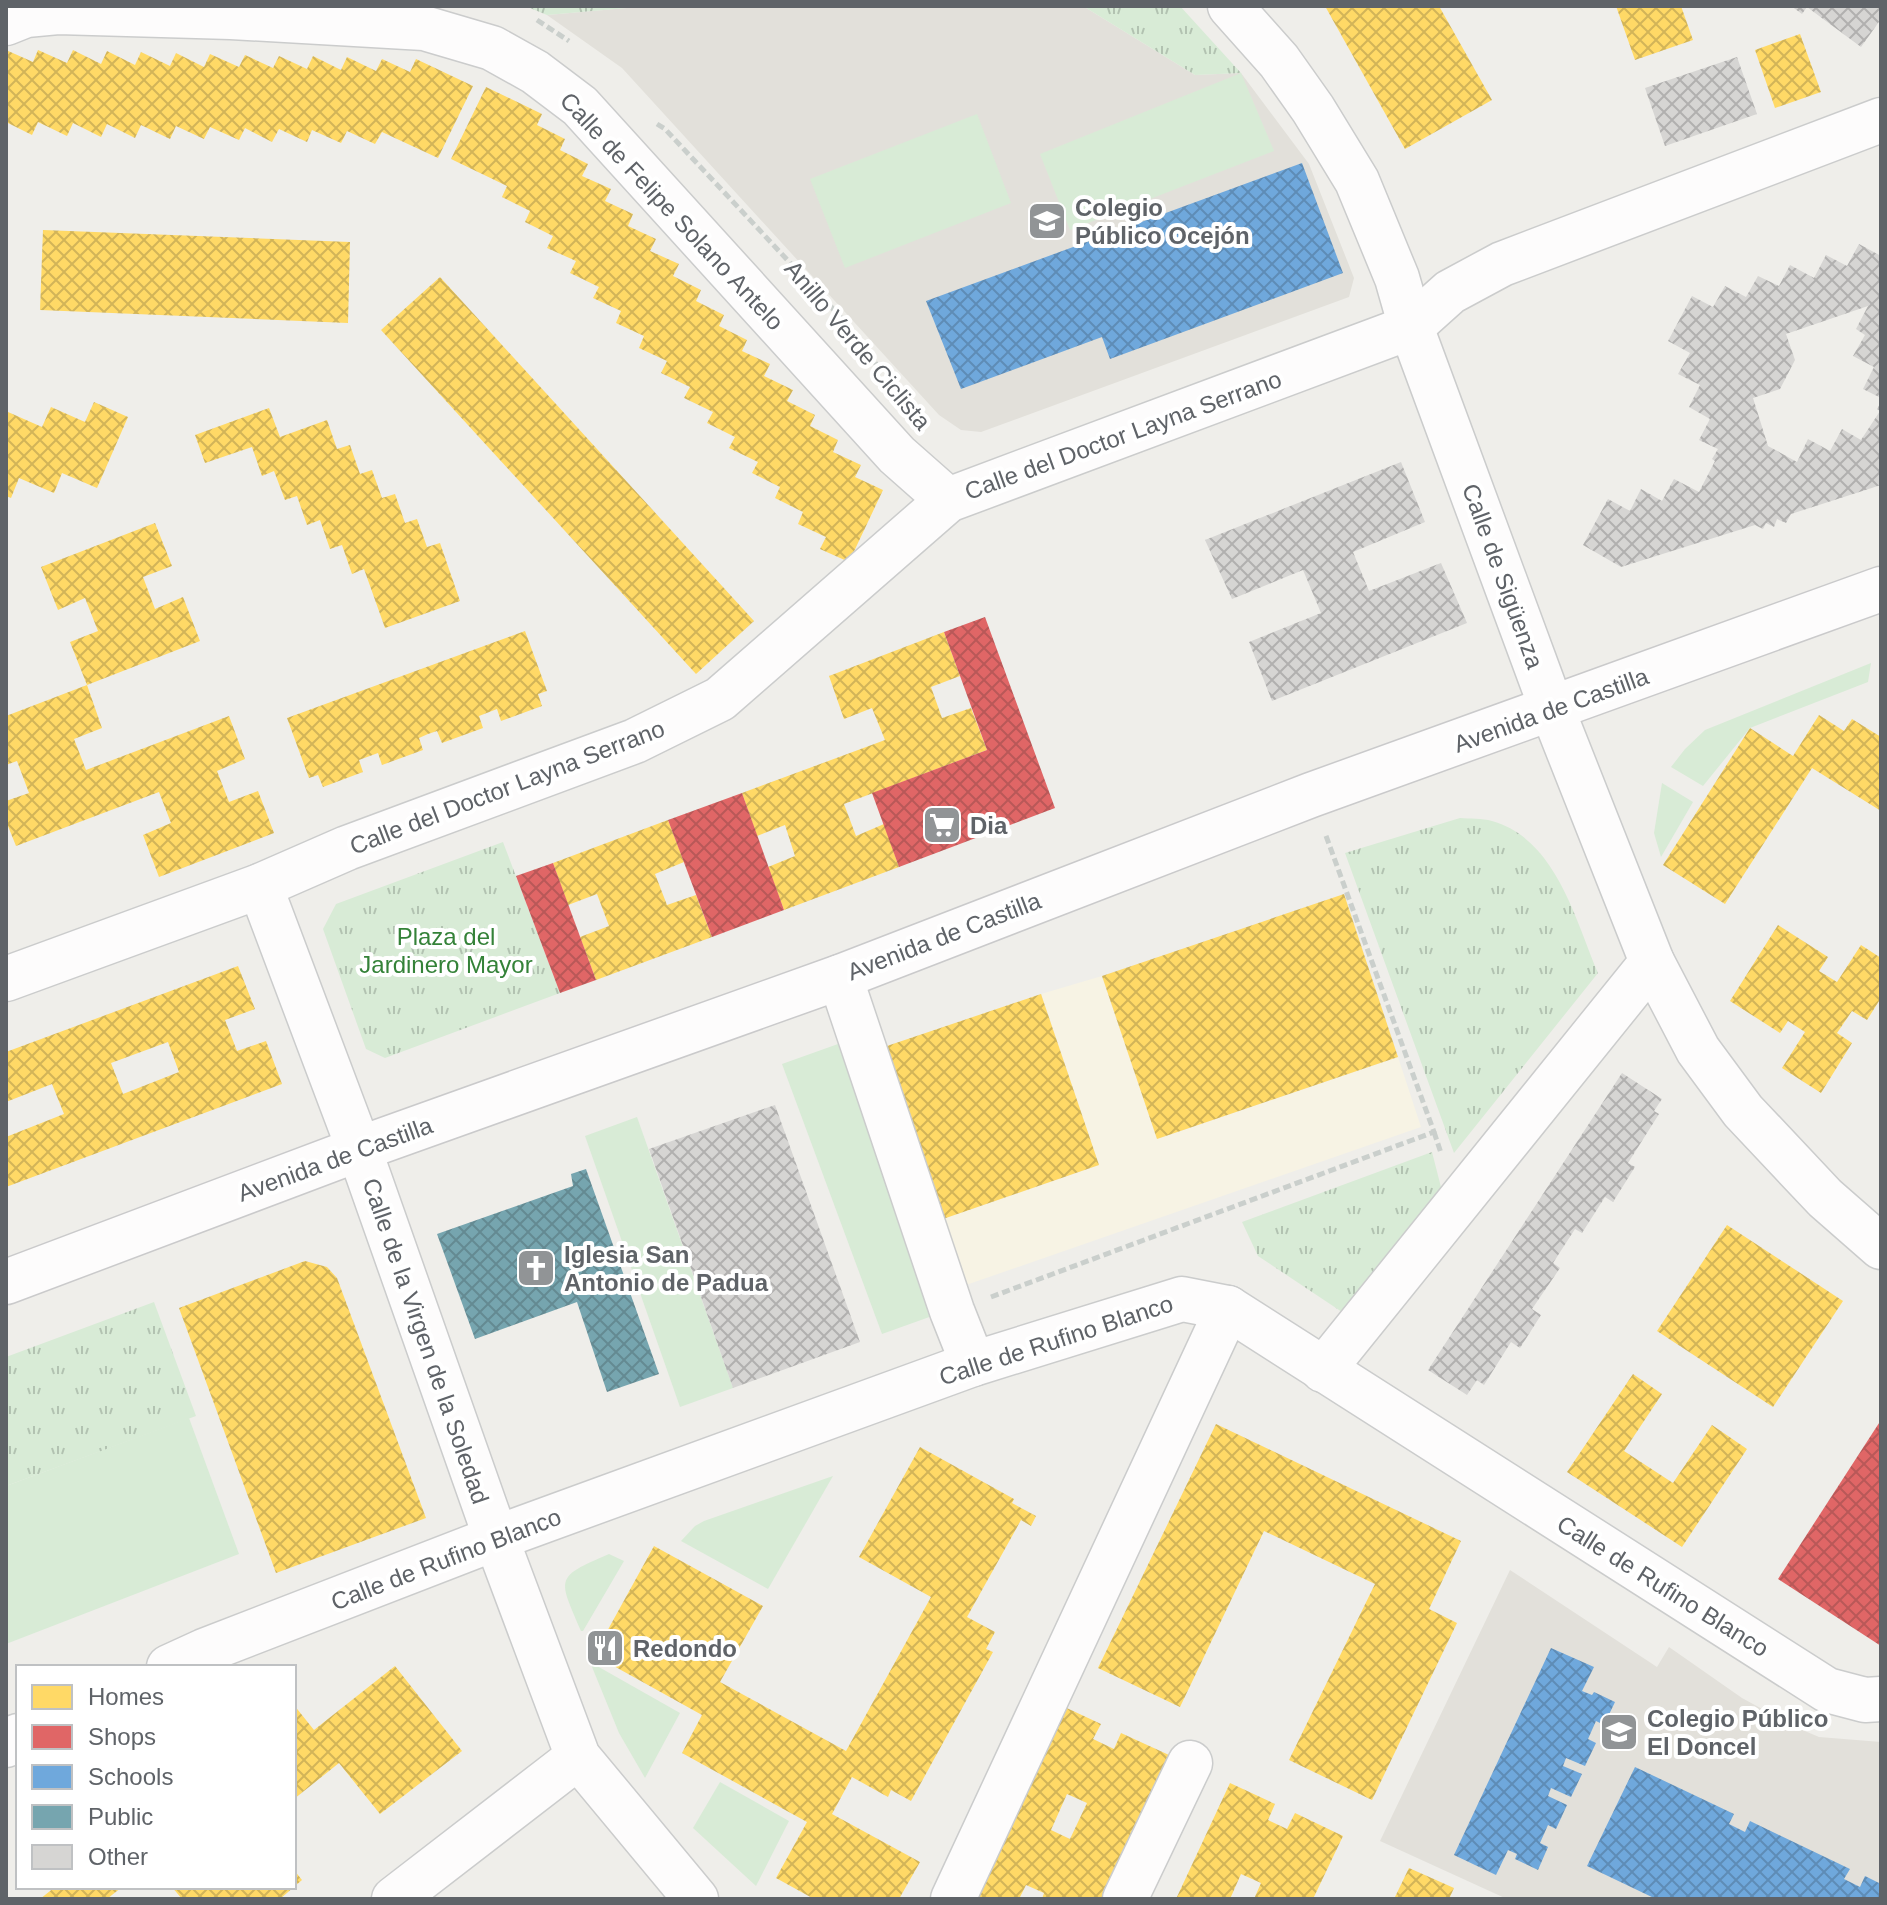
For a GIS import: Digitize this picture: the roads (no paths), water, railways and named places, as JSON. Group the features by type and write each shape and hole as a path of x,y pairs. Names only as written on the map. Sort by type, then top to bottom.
{"street":[{"name":"Calle de Sigüenza","path":"1230,6 1279,61 1357,181 1397,278 1411,327 1552,709 1652,962 1698,1050 1743,1111 1825,1198 1881,1247"},
{"name":"Calle de Felipe Solano Antelo","path":"6,23 26,15 58,12 231,17 424,28 492,48 535,72 580,106 897,455 948,500"},
{"name":"Calle del Doctor Layna Serrano","path":"6,979 260,886 347,848 635,741 720,699 948,500 1411,327 1450,292 1502,264 1881,120"},
{"name":"Avenida de Castilla","path":"6,1282 359,1149 840,977 1311,795 1881,589"},
{"name":"Calle de la Virgen de la Soledad","path":"260,886 359,1149 496,1538 578,1757 696,1899"},
{"path":"1323,1370 1652,962"},
{"path":"840,977 952,1311 973,1364"},
{"name":"Calle de Rufino Blanco","path":"173,1665 496,1538 973,1364 1182,1299 1228,1308 1827,1690 1865,1700 1881,1699"},
{"path":"953,1899 1228,1308"},
{"path":"394,1899 578,1757"},
{"path":"1125,1899 1190,1763"}],"place":[{"name":"Colegio Público Ocejón","path":"1047,221"},
{"name":"Dia","path":"942,825"},
{"name":"Iglesia San Antonio de Padua","path":"536,1268"},
{"name":"Redondo","path":"605,1648"},
{"name":"Colegio Público El Doncel","path":"1619,1732"}],"park label":[{"name":"Plaza del Jardinero Mayor","path":"446,950"}]}
